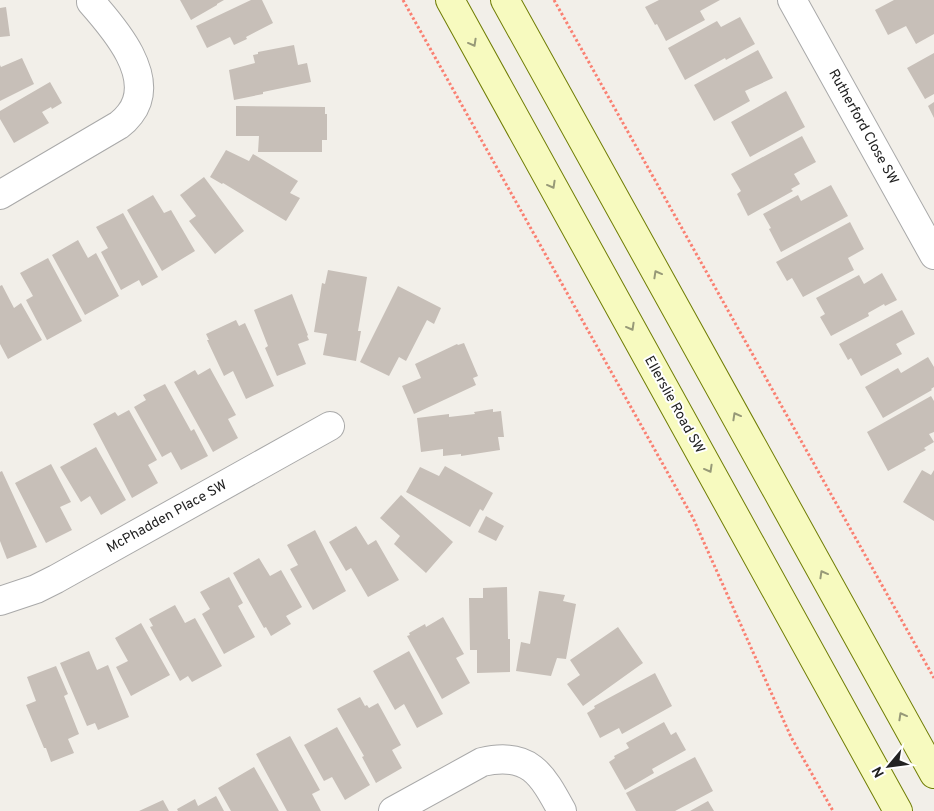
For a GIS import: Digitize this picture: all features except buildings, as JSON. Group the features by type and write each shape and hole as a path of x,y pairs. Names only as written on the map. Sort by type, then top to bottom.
{"main road":[{"name":"Ellerslie Road SW","path":"450,0 898,811"},
{"path":"505,0 934,774"}],"street":[{"name":"Rutherford Close SW","path":"792,0 934,255"},
{"path":"0,195 119,125 130,115 135,106 139,81 136,67 119,36 91,2"},
{"name":"McPhadden Place SW","path":"0,600 36,589 56,579 330,426"},
{"path":"393,811 482,762 495,759 508,759 523,763 537,771 547,783 562,811"}],"path":[{"path":"402,0 693,518 791,737 833,811"},
{"path":"554,0 934,678"}]}
